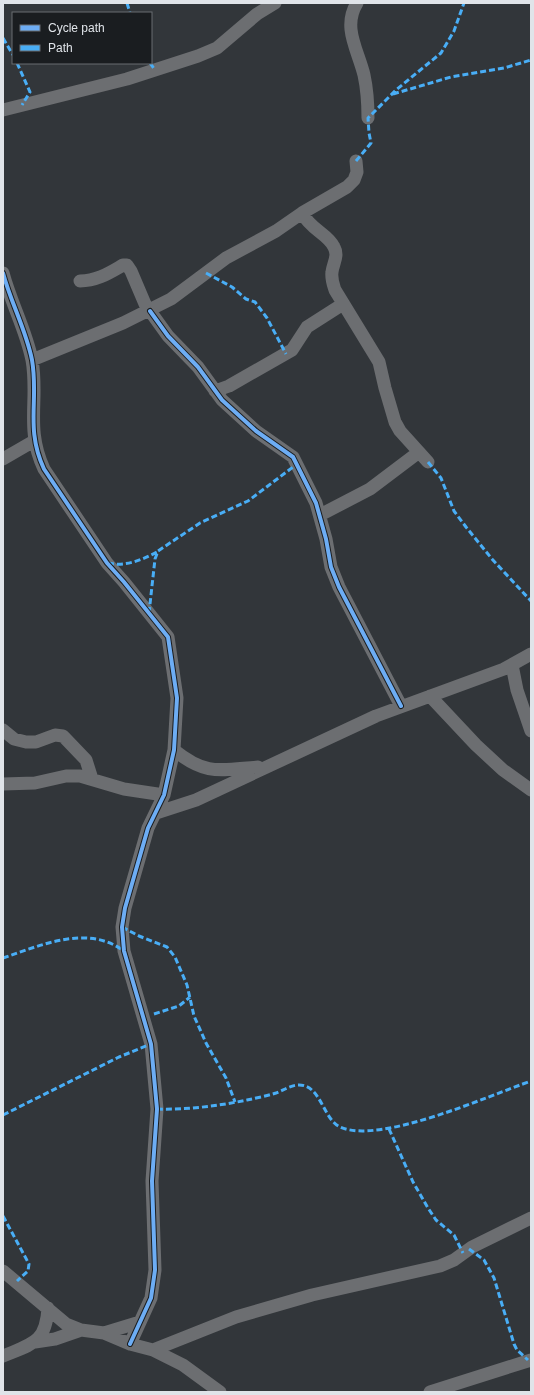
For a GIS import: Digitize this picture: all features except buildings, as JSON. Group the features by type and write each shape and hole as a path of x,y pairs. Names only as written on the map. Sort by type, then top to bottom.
{"street":[{"path":"3,110 127,79 198,56 217,48 257,14 275,3"},
{"path":"357,3 352,15 351,34 364,73 367,93 368,118"},
{"path":"32,360 149,311 171,299 226,258 276,231 302,213 343,189 354,180 357,172 356,161"},
{"path":"302,213 314,229 330,241 334,247 336,253 331,277 335,290 342,304 379,362 384,388 395,422 400,431 428,462"},
{"path":"80,281 88,281 102,277 124,265 127,266 131,271 149,311 168,336 198,367 215,391 244,421 293,457 316,503 331,567 340,588 401,706"},
{"path":"3,273 11,300 23,328 32,360 34,442 36,453 44,469 75,518 107,563 168,637 177,698 174,750 164,795 148,828 125,908 122,927 124,951 151,1044 157,1109 152,1181 155,1270 151,1298 130,1344"},
{"path":"215,391 229,386 292,350 307,327 342,304"},
{"path":"3,459 34,442"},
{"path":"320,515 370,489 419,452"},
{"path":"156,813 196,800 401,706 471,682 512,665 531,654"},
{"path":"512,665 517,690 531,731"},
{"path":"430,696 476,745 504,770 531,790"},
{"path":"3,730 14,739 26,742 36,742 54,735 63,736 86,760 92,778"},
{"path":"174,750 195,765 216,770 266,767"},
{"path":"3,784 35,783 66,776 80,776 92,778 124,789 164,795"},
{"path":"153,1350 236,1317 312,1295 440,1266 454,1260 472,1247 531,1218"},
{"path":"3,1271 66,1324 81,1330 104,1333 130,1344 153,1350 183,1365 220,1392"},
{"path":"35,1342 44,1333 47,1322 48,1308"},
{"path":"104,1333 140,1322"},
{"path":"3,1356 35,1342 55,1339 81,1330"},
{"path":"430,1392 531,1360"}],"marked path":[{"path":"127,3 130,12"},
{"path":"356,161 371,143 368,118 396,90 441,53 454,31 464,3"},
{"path":"3,38 12,53"},
{"path":"393,94 451,77 504,68 531,60"},
{"path":"17,64 30,92 22,105"},
{"path":"151,64 155,70"},
{"path":"206,273 232,287 246,299 255,302 267,318 286,354"},
{"path":"428,462 441,478 454,511 492,559 531,601"},
{"path":"149,613 155,559 158,551 200,523 248,501 297,464"},
{"path":"108,563 121,564 133,562 157,552"},
{"path":"122,927 139,936 167,947 175,957 187,985 194,1016 206,1043 226,1078 235,1102"},
{"path":"3,958 49,943 80,938 95,939 110,943 124,951"},
{"path":"154,1014 179,1006 190,997"},
{"path":"3,1115 119,1057 151,1044"},
{"path":"157,1109 191,1108 225,1104 269,1095 299,1085 306,1086 312,1090 334,1123 340,1127 358,1131 381,1130 407,1124 462,1107 531,1081"},
{"path":"389,1129 413,1182 428,1208 436,1220 454,1235 463,1253"},
{"path":"3,1216 29,1264 28,1271 17,1281"},
{"path":"469,1249 484,1260 494,1278 514,1344 517,1350 528,1360"}],"cycle path":[{"path":"3,273 26,338 32,360 34,374 35,440 38,454 44,469 107,563 168,637 177,698 174,750 164,795 148,828 125,908 122,927 124,951 151,1044 157,1109 152,1181 155,1270 151,1298 130,1344"},
{"path":"150,311 168,336 198,367 222,400 256,431 293,457 316,503 326,539 331,567 339,587 401,706"}]}
